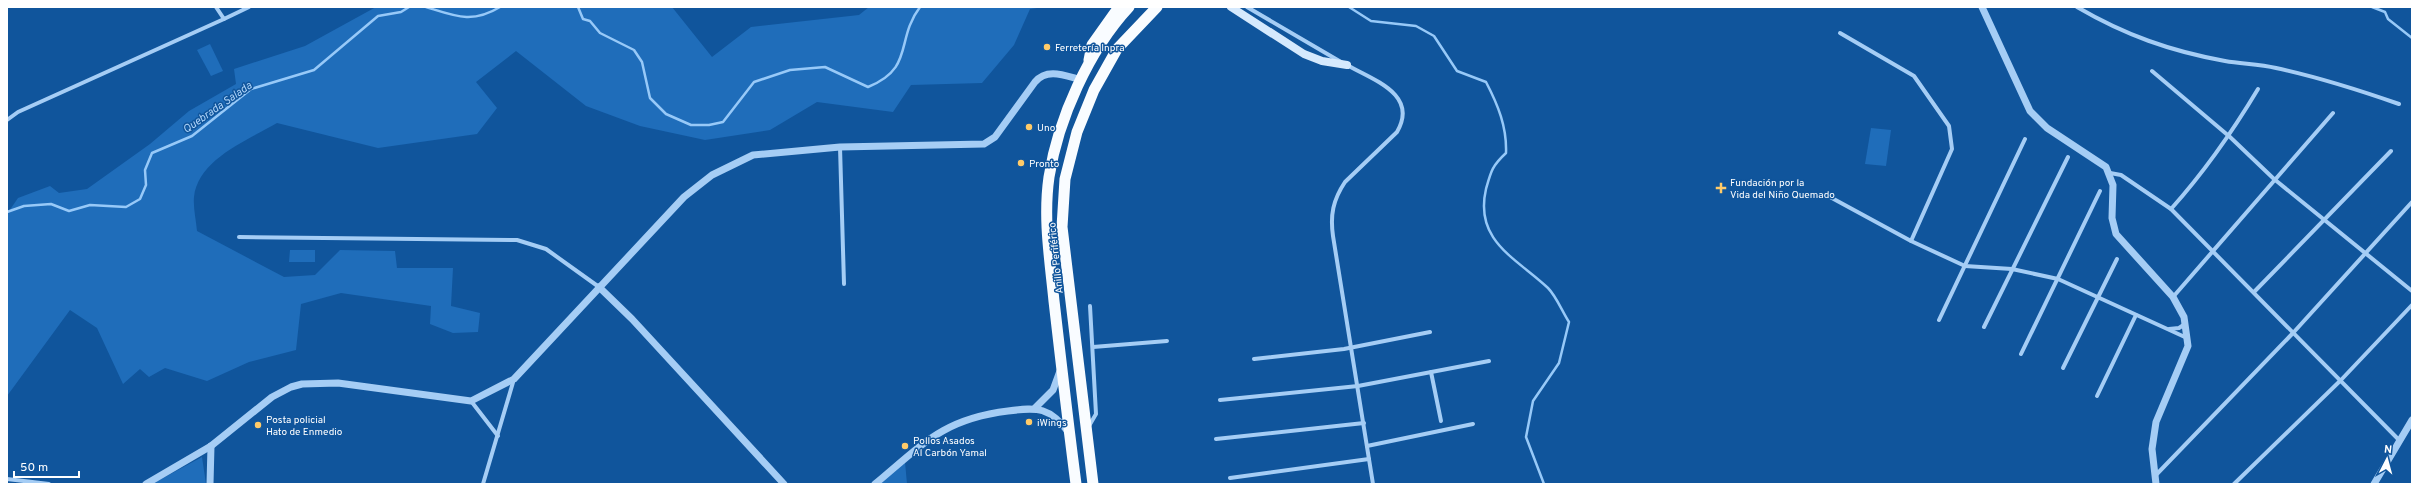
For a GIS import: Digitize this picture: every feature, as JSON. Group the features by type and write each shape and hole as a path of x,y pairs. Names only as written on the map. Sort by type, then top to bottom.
{"highway":[{"path":"1089,68 1092,45 1119,7"},
{"name":"Anillo Periférico","path":"1076,484 1046,227 1049,177 1062,127 1082,80 1104,39 1129,7"},
{"name":"Anillo Periférico","path":"1093,484 1062,227 1065,179 1076,132 1094,90 1117,49 1157,7"}],"main road":[{"path":"1231,7 1304,54 1322,61 1347,65"}],"street":[{"path":"216,7 224,19"},
{"path":"7,120 18,112 249,7"},
{"path":"1247,7 1393,92 1403,106 1404,114 1402,123 1397,132 1345,182 1332,207 1333,236 1373,484"},
{"path":"1983,7 2035,117 2047,128 2099,161 2110,173 2113,185 2112,218 2116,234 2173,297 2186,322 2188,346 2156,422 2152,449 2156,480"},
{"path":"2077,7 2108,25 2139,39 2179,51 2282,69 2340,83 2399,104"},
{"path":"1840,33 1914,76 1949,126 1952,149 1911,241"},
{"path":"2152,71 2230,137 2274,180 2325,219 2364,253 2412,291"},
{"path":"146,484 211,446 272,397 291,387 302,384 338,383 471,401 514,379 684,197 712,175 753,155 840,147 984,144 995,137 1035,82 1043,75 1054,73 1082,80"},
{"path":"2171,209 2201,175 2230,137 2258,89"},
{"path":"2173,297 2333,113"},
{"path":"1939,320 2025,139"},
{"path":"840,147 844,284"},
{"path":"2254,292 2391,151"},
{"path":"1984,327 2068,157"},
{"path":"2110,173 2120,175 2171,209 2400,441"},
{"path":"2021,354 2100,191"},
{"path":"1830,198 1911,241 1965,266 2012,269 2058,279 2188,339"},
{"path":"2156,480 2293,333 2364,253 2412,202"},
{"path":"239,237 517,240 546,249 599,287 632,319 784,484"},
{"path":"2063,368 2117,259"},
{"path":"2234,484 2341,380 2412,305"},
{"path":"1086,430 1096,414 1090,306"},
{"path":"2097,396 2136,315"},
{"path":"2168,329 2179,328 2186,322"},
{"path":"1254,359 1351,348 1430,332"},
{"path":"1093,347 1167,340"},
{"path":"1035,408 1053,390 1060,366 1060,353"},
{"path":"1220,400 1358,386 1489,361"},
{"path":"1431,372 1441,421"},
{"path":"483,484 514,379"},
{"path":"471,401 498,436"},
{"path":"875,484 929,439 956,423 975,416 1035,408 1055,418 1070,435"},
{"path":"2374,484 2412,420"},
{"path":"1216,439 1364,423"},
{"path":"1367,446 1473,424"},
{"path":"210,484 211,446"},
{"path":"1230,478 1369,459"},
{"path":"7,479 49,484"}],"shaded area":[{"path":"376,7 672,7 712,57 751,27 859,15 869,7 1044,7 1030,9 1014,45 982,83 911,85 893,112 817,102 770,130 705,140 640,126 586,106 516,51 476,82 497,108 477,134 378,148 277,123 226,152 214,161 205,172 198,184 194,197 197,231 284,277 315,275 340,250 395,251 397,268 453,268 451,306 480,313 478,332 453,333 430,324 431,306 341,293 301,304 296,350 249,362 207,381 165,368 149,377 140,369 123,384 97,328 70,310 7,396 7,214 18,198 50,186 59,193 87,189 150,144 189,111 236,84 234,69 305,46"},
{"path":"210,44 223,71 211,76 197,50"},
{"path":"1871,128 1891,130 1886,166 1865,164"},
{"path":"290,250 315,250 315,262 289,262"},
{"path":"202,457 206,484 152,484"},
{"path":"905,462 907,484 877,484"}],"waterway":[{"name":"Quebrada Salada","path":"7,212 24,206 51,204 69,211 90,205 126,207 140,199 146,185 145,170 152,153 192,136 251,89 314,70 378,16 401,12 409,7"},
{"name":"Quebrada Salada","path":"426,7 463,17 481,15 500,7"},
{"name":"Quebrada Salada","path":"578,7 583,19 590,21 600,33 634,50 642,62 650,98 666,114 691,125 709,125 723,122 754,82 790,70 825,67 868,87 883,79 899,62 908,31 920,7"},
{"path":"1349,7 1371,21 1416,26 1434,36 1457,71 1486,82 1498,108 1505,134 1506,153 1495,165 1486,189 1484,207 1486,222 1500,247 1551,291 1569,322 1559,363 1533,401 1526,437 1544,484"},
{"name":"Quebrada Salada","path":"2372,7 2385,12 2388,19 2412,38"}],"place":[{"name":"Ferretería Inpra","path":"1047,47"},
{"name":"Uno","path":"1029,127"},
{"name":"Pronto","path":"1021,163"},
{"name":"Fundación por la Vida del Niño Quemado","path":"1721,188"},
{"name":"iWings","path":"1029,422"},
{"name":"Posta policial Hato de Enmedio","path":"258,425"},
{"name":"Pollos Asados Al Carbón Yamal","path":"905,446"}]}
